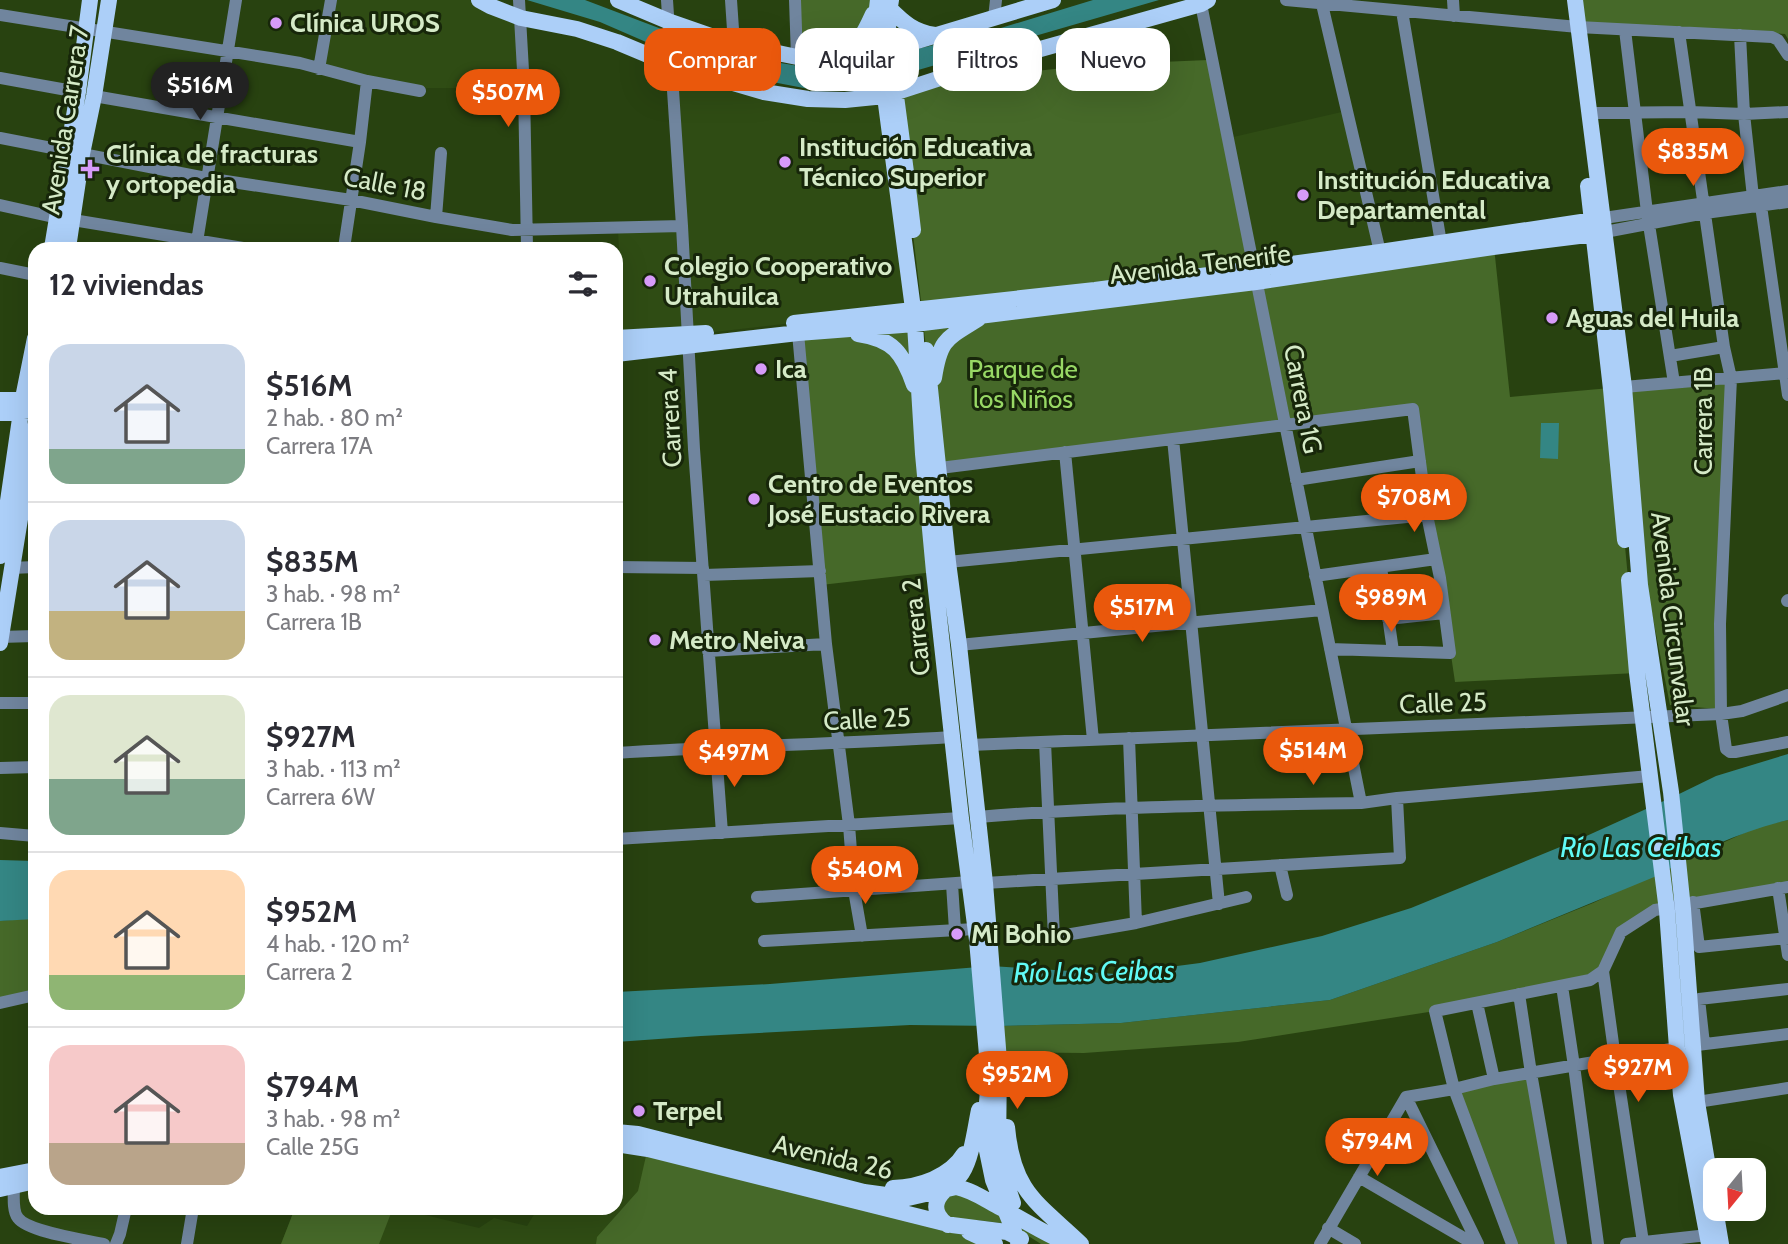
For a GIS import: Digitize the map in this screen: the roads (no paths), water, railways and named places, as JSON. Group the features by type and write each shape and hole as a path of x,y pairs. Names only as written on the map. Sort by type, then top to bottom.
{"main road":[{"name":"Avenida Carrera 7","path":"86,94 90,0"},
{"name":"Avenida Carrera 7","path":"67,242 65,219 75,152 109,0"},
{"path":"479,0 490,6 520,9 644,50"},
{"path":"618,0 676,28"},
{"path":"959,28 1053,0"},
{"name":"Avenida Circunvalar","path":"1565,0 1574,26 1589,113 1611,388 1650,776 1653,799 1681,907 1676,1048 1681,1095 1713,1241"},
{"name":"Avenida Circunvalar","path":"1575,0 1574,26 1599,226 1624,387 1640,585 1671,792 1681,907 1699,1045 1698,1102 1713,1241"},
{"path":"919,83 1086,38 1204,2"},
{"path":"868,28 884,3 904,22 923,33 933,35"},
{"name":"Carrera 2","path":"884,3 884,28"},
{"path":"761,91 808,99 845,100 890,91"},
{"name":"Carrera 2","path":"890,91 927,404 934,572 953,737 969,818 977,883 998,1143 994,1163 1001,1200 1019,1244"},
{"name":"Avenida Carrera 7","path":"55,242 65,219"},
{"name":"Avenida Tenerife","path":"623,353 689,341 918,316 982,315 1255,276 1493,247 1599,226"},
{"name":"Avenida Tenerife","path":"623,338 689,341 835,330 1095,290 1255,276 1441,243 1599,226"},
{"path":"927,404 942,345 951,335 982,315"},
{"path":"835,330 872,336 888,343 902,355 927,404"},
{"path":"0,400 28,404"},
{"path":"0,413 28,404"},
{"path":"0,639 8,521 28,404"},
{"name":"Carrera 2","path":"927,404 940,468 948,562 970,745 969,818"},
{"path":"8,521 28,451"},
{"name":"Carrera 2","path":"981,936 999,1061 992,1085"},
{"path":"995,1244 944,1223 937,1213 936,1203 962,1173 980,1107 992,1085 1003,1096 1010,1156 1020,1180 1040,1208 1082,1244"},
{"path":"817,1180 890,1188 915,1186 937,1177 955,1165 975,1129"},
{"name":"Avenida 26","path":"623,1133 638,1134 894,1197 908,1198 947,1188 963,1188 1069,1244"},
{"name":"Avenida 26","path":"623,1145 648,1149 944,1223 1007,1232 1029,1244"},
{"name":"Carrera 2","path":"994,1163 1011,1197 1029,1244"},
{"path":"5,1184 28,1173"},
{"path":"5,1184 28,1182"}],"street":[{"path":"197,242 236,0"},
{"path":"319,69 331,0"},
{"name":"Carrera 4","path":"667,0 669,26"},
{"path":"731,0 732,28"},
{"path":"795,0 795,28"},
{"path":"994,18 996,0"},
{"path":"1286,0 1625,30 1772,37 1780,42 1788,55"},
{"path":"1453,0 1454,16"},
{"name":"Carrera 1G","path":"1204,2 1255,276 1361,803"},
{"path":"1322,2 1380,253"},
{"path":"520,9 527,242"},
{"path":"1402,11 1441,243"},
{"path":"0,15 300,63 367,81 420,91"},
{"path":"1625,30 1648,218 1674,383"},
{"name":"Carrera 1B","path":"1679,32 1724,347 1731,378 1720,624 1721,714 1726,749 1730,752 1788,742"},
{"path":"1740,35 1744,114 1788,395"},
{"path":"0,79 360,142"},
{"path":"345,242 367,81"},
{"name":"Carrera 4","path":"673,91 694,449 722,833"},
{"path":"1589,113 1788,112"},
{"name":"Calle 18","path":"0,138 206,178 351,200 436,218 512,230 682,226"},
{"path":"436,218 441,153"},
{"name":"Avenida Tenerife","path":"1757,202 1788,191"},
{"name":"Avenida Tenerife","path":"1599,226 1704,208 1757,202 1788,202"},
{"path":"0,205 186,242"},
{"path":"0,268 28,274"},
{"path":"798,333 826,643 849,825 854,890 862,936"},
{"path":"1670,356 1724,347"},
{"path":"1624,387 1786,373"},
{"path":"940,468 1413,409 1450,653 1330,649"},
{"path":"1173,439 1219,904"},
{"path":"1065,452 1093,740"},
{"path":"1296,480 1420,461"},
{"path":"948,562 1427,515"},
{"path":"1315,576 1436,559"},
{"path":"6,562 28,566"},
{"path":"623,567 703,572 820,570"},
{"path":"1381,567 1393,651"},
{"path":"959,645 1322,610"},
{"path":"1388,619 1444,613"},
{"path":"0,639 28,637"},
{"path":"708,651 826,643"},
{"name":"Calle 25","path":"970,745 1721,714 1742,712 1788,695"},
{"path":"0,703 28,703"},
{"name":"Calle 25","path":"623,753 953,737"},
{"path":"1129,738 1136,923"},
{"path":"1045,742 1054,937 1136,923 1246,897"},
{"path":"0,768 28,767"},
{"path":"623,839 1048,811 1361,803 1650,776"},
{"path":"757,897 1400,858 1397,798"},
{"path":"0,833 28,835"},
{"path":"1280,865 1287,895"},
{"path":"952,884 955,930"},
{"path":"1512,1244 1454,1089 1435,1011 1590,980 1603,971 1622,932 1655,910 1783,887 1788,955"},
{"path":"1681,907 1699,947 1787,938"},
{"path":"764,941 955,930 981,936"},
{"path":"1603,971 1643,1242"},
{"path":"1562,986 1598,1244"},
{"path":"1788,989 1699,999 1699,1045 1788,1034"},
{"path":"1519,994 1561,1244"},
{"path":"0,1003 28,997"},
{"path":"1477,1003 1494,1079"},
{"path":"1406,1097 1676,1048"},
{"path":"1698,1102 1788,1088"},
{"path":"1320,1244 1406,1097"},
{"path":"1406,1097 1476,1244"},
{"path":"1359,1177 1476,1244"},
{"path":"5,1184 18,1219 49,1239 104,1244"},
{"path":"116,1244 124,1215"},
{"path":"187,1244 192,1215"},
{"path":"1328,1228 1355,1244"},
{"path":"1626,1244 1713,1241"}],"water":[{"path":"527,0 585,0 659,28 644,28 644,41 600,22"},
{"path":"1093,0 1159,0 1056,28 1042,34 1042,28 1001,28"},
{"path":"933,45 933,66 919,70 919,49"},
{"path":"781,63 795,65 795,86 781,84"},
{"path":"1541,423 1559,423 1558,459 1540,458"},
{"name":"Río Las Ceibas","path":"1788,754 1788,820 1722,842 1659,875 1497,942 1330,1000 1121,1023 910,1025 623,1042 623,992 770,984 991,966 1116,974 1200,963 1322,936 1411,908 1582,838 1716,776"},
{"path":"0,860 28,861 28,919 0,921"}],"place":[{"name":"Clínica UROS","path":"276,23"},
{"name":"Institución Educativa Técnico Superior","path":"785,162"},
{"name":"Clínica de fracturas y ortopedia","path":"90,169"},
{"name":"Institución Educativa Departamental","path":"1303,195"},
{"name":"Colegio Cooperativo Utrahuilca","path":"650,281"},
{"name":"Aguas del Huila","path":"1552,318"},
{"name":"Ica","path":"761,369"},
{"name":"Centro de Eventos José Eustacio Rivera","path":"754,499"},
{"name":"Metro Neiva","path":"655,640"},
{"name":"Mi Bohio","path":"957,934"},
{"name":"Terpel","path":"639,1111"}],"park label":[{"name":"Parque de los Niños","path":"1023,384"}]}
